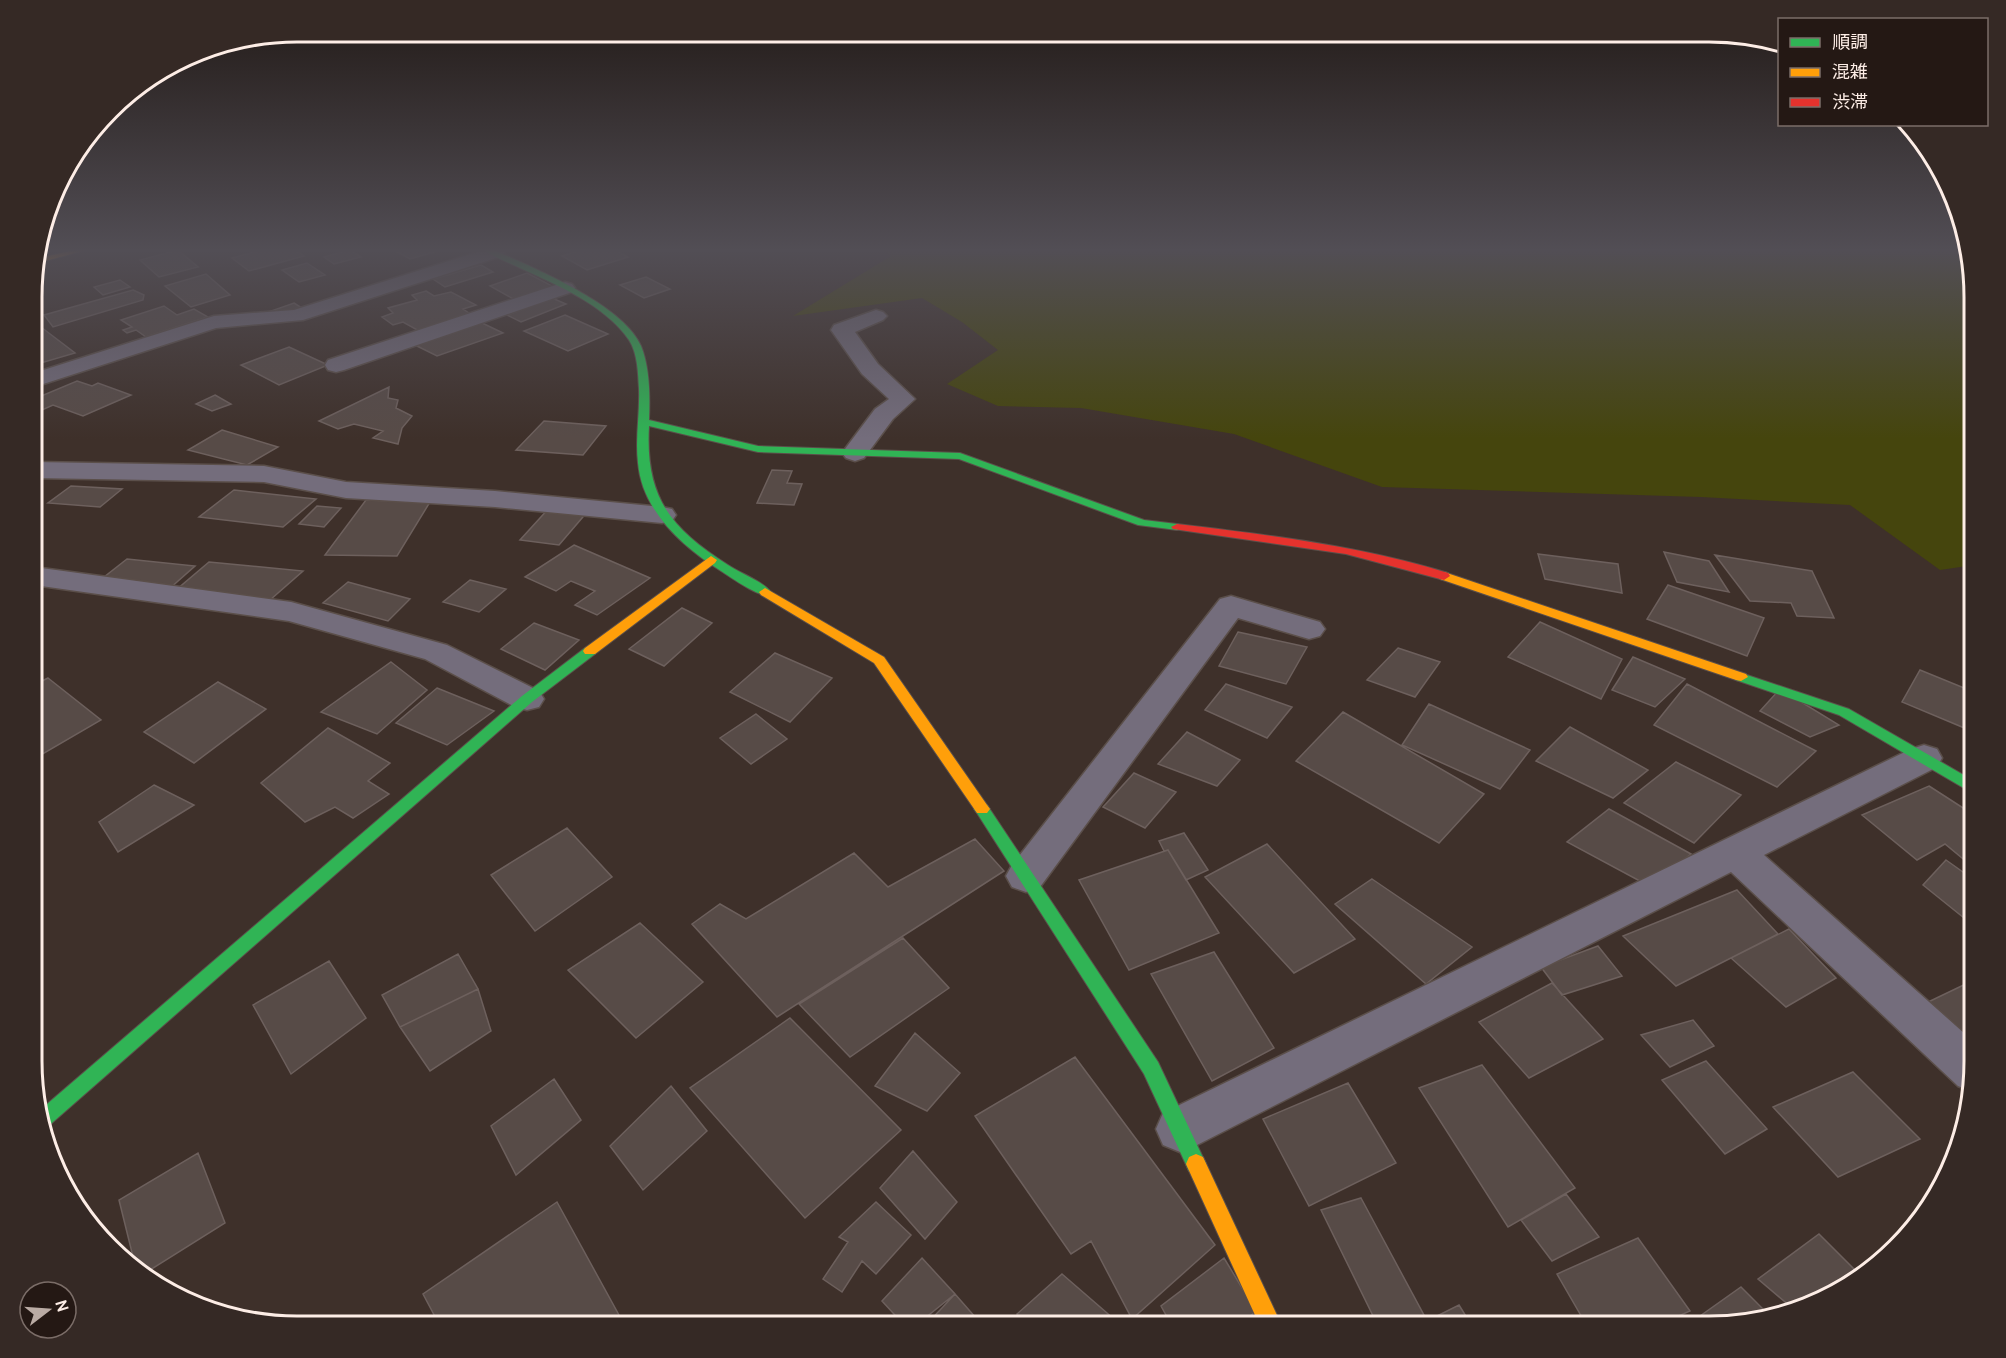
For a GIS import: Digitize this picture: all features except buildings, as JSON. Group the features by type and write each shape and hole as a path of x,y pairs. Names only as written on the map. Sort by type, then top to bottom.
{"street":[{"path":"42,377 214,322 296,316 307,312"},
{"path":"336,366 493,312"},
{"path":"606,312 634,340 642,370 645,422 644,469 662,515 680,536 711,560 879,660 1026,876 1151,1068 1180,1129 1260,1316"},
{"path":"855,453 884,414 903,399 870,369 842,330 876,316"},
{"path":"645,422 758,449 960,456 1142,523 1269,539 1408,564 1845,712 1964,782"},
{"path":"42,470 264,474 346,490 495,499 662,515"},
{"path":"48,1116 527,699 711,560"},
{"path":"42,577 291,612 436,652 527,699"},
{"path":"1026,876 1231,606 1309,629"},
{"path":"1180,1129 1924,758"},
{"path":"1736,853 1964,1062"}],"shaded area":[{"path":"799,312 819,312 793,316"},
{"path":"946,312 1964,312 1964,566 1940,570 1850,505 1701,497 1382,487 1234,434 1081,408 998,406 947,384 998,350"}],"traffic: fast":[{"path":"605,312 633,339 639,352 644,410 643,463 651,493 662,512 690,544 765,592"},
{"path":"645,422 758,449 960,456 1142,523 1177,527"},
{"path":"48,1116 527,699 590,651"},
{"path":"1741,677 1844,712 1964,782"},
{"path":"982,809 1151,1068 1196,1164"}],"traffic: slow":[{"path":"590,651 711,560"},
{"path":"1444,576 1741,677"},
{"path":"765,592 879,660 982,809"},
{"path":"1196,1164 1266,1316"}],"traffic: jam":[{"path":"1177,527 1346,551 1444,576"}]}
